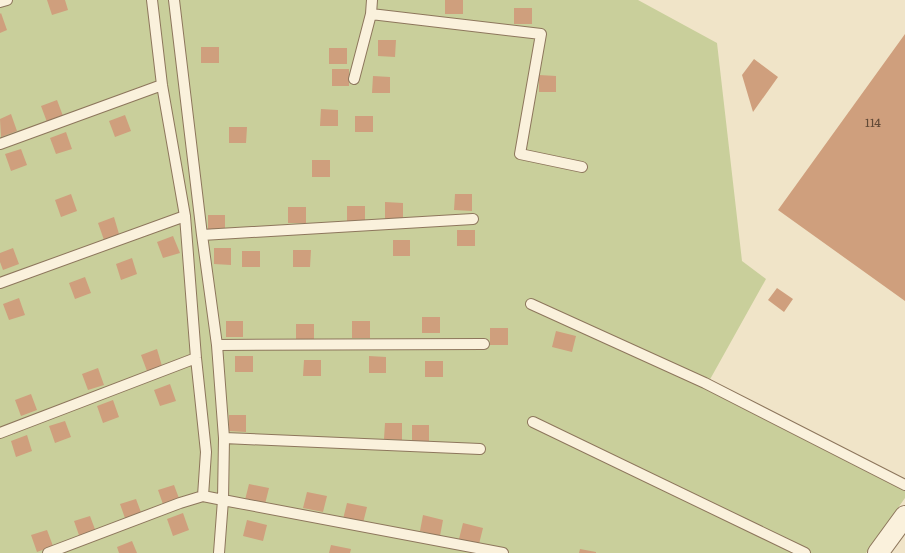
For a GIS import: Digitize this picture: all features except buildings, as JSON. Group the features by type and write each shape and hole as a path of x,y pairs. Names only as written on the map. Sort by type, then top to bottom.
{"street":[{"path":"878,553 905,516"}],"lane":[{"path":"0,2 7,0"},
{"path":"152,0 162,86 185,216 196,358 206,452 203,496"},
{"path":"174,0 202,235 217,344 224,438 223,500 219,553"},
{"path":"354,79 371,14 372,0"},
{"path":"371,14 541,34 520,154 582,167"},
{"path":"0,144 162,86"},
{"path":"0,283 185,216"},
{"path":"202,235 473,220"},
{"path":"531,304 705,384 905,485"},
{"path":"217,344 484,344"},
{"path":"0,433 196,358"},
{"path":"533,422 805,553"},
{"path":"224,438 480,449"},
{"path":"48,553 180,503 203,496 503,553"}],"green space":[{"path":"0,0 638,0 717,43 742,261 766,279 708,383 905,483 905,498 866,553 0,553"}]}
